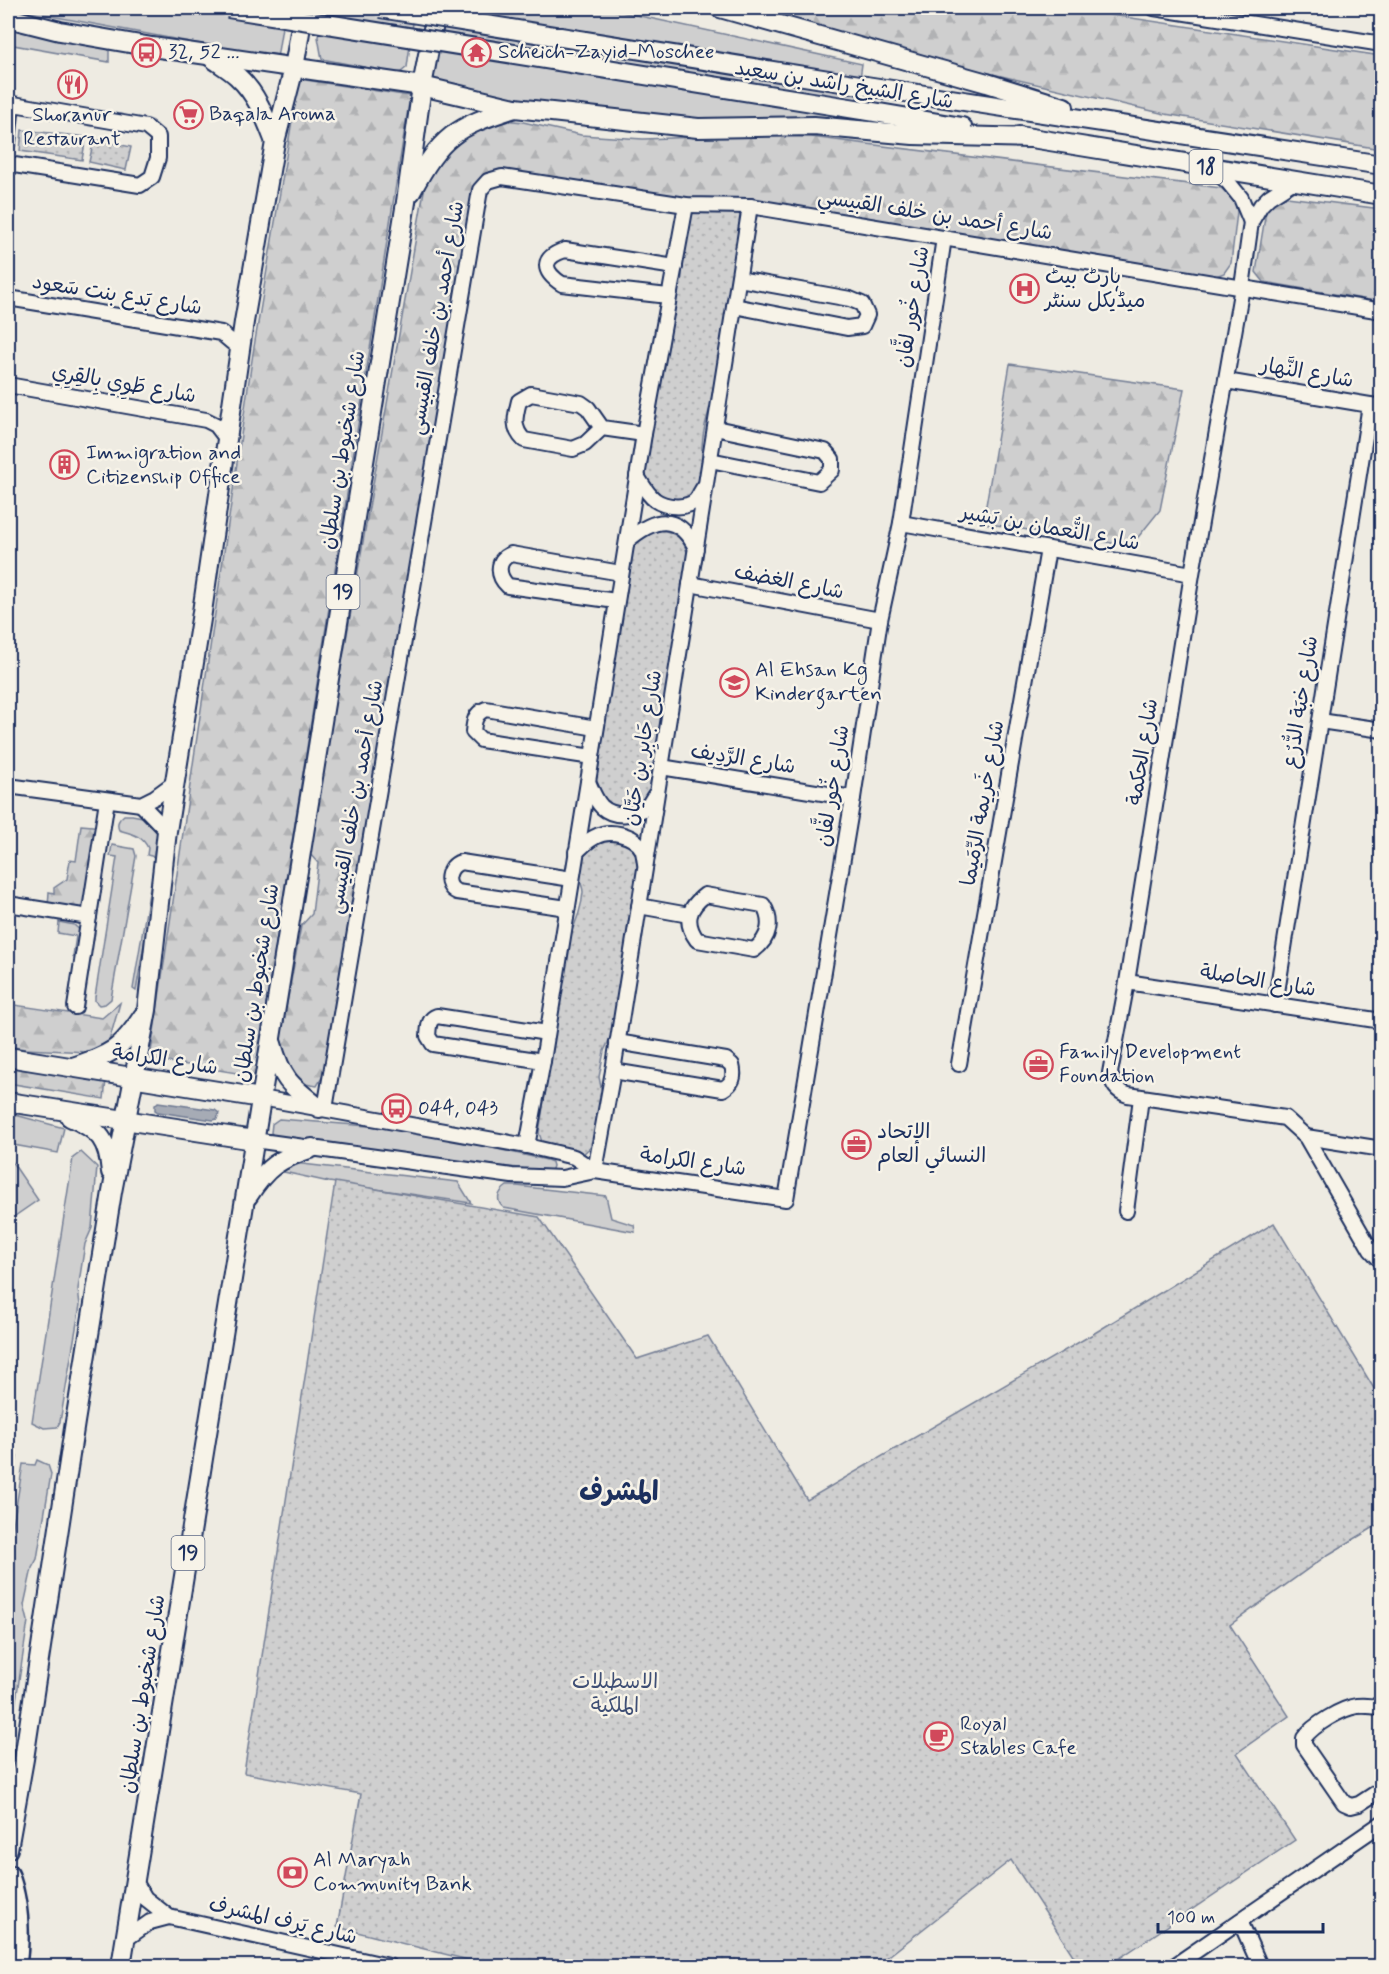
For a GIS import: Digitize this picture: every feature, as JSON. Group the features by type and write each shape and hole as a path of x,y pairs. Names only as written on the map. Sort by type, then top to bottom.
{"highway":[{"path":"8,1876 17,1925 15,1966"}],"main road":[{"name":"شارع الشيخ راشد بن سعيد","path":"228,8 1382,195"},
{"path":"8,1849 112,1192 147,1010 166,831 201,618 239,348 275,142 294,68 304,8"},
{"name":"شارع الشيخ راشد بن سعيد","path":"381,8 866,86 1382,165"},
{"name":"شارع شخبوط بن سلطان","path":"121,1966 436,8"},
{"path":"720,8 987,82 1114,124"},
{"path":"8,18 60,32 422,86 515,108 698,128 814,126 913,135 1031,138"},
{"path":"301,27 312,61 331,72"},
{"path":"387,81 399,80 409,75 428,50"},
{"path":"207,55 238,76 247,86 264,115 275,142"},
{"path":"406,202 422,172 441,145 453,134 484,118 515,108"},
{"path":"70,1068 114,1051 127,1039 147,1010"},
{"path":"271,1038 285,1079 293,1088 322,1108"},
{"name":"شارع الكرامة","path":"8,1057 261,1098"},
{"name":"شارع الكرامة","path":"8,1102 254,1140"},
{"path":"52,1110 90,1126 101,1136 108,1151 112,1192"},
{"path":"245,1200 263,1173 271,1166 280,1160 312,1148"}],"street":[{"path":"1154,8 1230,14 1382,44"},
{"path":"8,142 10,104 146,127 158,137 158,158 152,177 140,185 8,164"},
{"path":"1211,168 1241,198 1251,222"},
{"name":"شارع أحمد بن خلف القبيسي","path":"322,1108 480,190 488,181 502,177 686,206 750,206 1382,311"},
{"name":"شارع الحكمة","path":"1294,181 1269,197 1261,205 1251,222 1127,982 1110,1073 1114,1086 1120,1092 1141,1098 1285,1118 1306,1137 1371,1250 1382,1262"},
{"path":"527,1146 543,1061 644,434 686,206"},
{"name":"شارع جَابِر بن حَيَّان","path":"595,1171 613,1071 750,206"},
{"name":"شارع خُور لفَّان","path":"786,1199 853,798 880,620 901,523 944,238"},
{"path":"668,296 562,284 552,278 547,270 547,263 550,256 565,250 675,267"},
{"path":"734,306 847,328 862,326 867,315 862,304 850,299 739,279"},
{"name":"شارع بَدع بنت سَعود","path":"8,298 221,333 239,348"},
{"name":"شارع بَدع بنت سَعود","path":"221,333 244,322"},
{"name":"شارع النَّهار","path":"1226,381 1376,406"},
{"name":"شارع طَوِي بِالقِرِي","path":"8,385 206,420 216,425 226,438"},
{"path":"602,428 585,444 573,449 524,440 515,427 515,414 519,401 531,394 581,403 588,408 602,428 644,434"},
{"name":"شارع خبَة الدُّرُع","path":"1275,1005 1320,721 1376,406"},
{"path":"710,460 819,482 832,470 832,459 825,451 715,428"},
{"path":"637,476 649,494 668,505 689,504 695,501 706,484"},
{"path":"627,540 643,527 654,523 668,523 680,526 688,533 696,548"},
{"name":"شارع النُّعمان بن بَشِير","path":"901,523 1192,574"},
{"name":"شارع خَرِيمة الرِّمَيما","path":"959,1064 1048,549"},
{"path":"616,601 507,586 499,575 501,563 511,554 621,573"},
{"name":"شارع الغضف","path":"690,584 880,620"},
{"path":"592,757 481,740 472,732 475,717 486,709 596,728"},
{"path":"1320,721 1382,730"},
{"name":"شارع الرَّدِيف","path":"661,767 853,798"},
{"path":"588,782 603,808 613,813 635,813 648,806 656,793"},
{"path":"8,786 141,804 174,783"},
{"path":"75,1007 107,800"},
{"path":"141,804 166,831"},
{"path":"576,852 603,833 627,836 642,849 646,865"},
{"path":"567,908 451,890 448,884 450,869 454,864 461,862 572,879"},
{"path":"705,895 763,905 769,914 768,929 762,944 754,950 708,942 697,940 690,930 689,915 695,902 705,895"},
{"path":"8,904 89,916"},
{"path":"639,906 689,915"},
{"name":"شارع الحاصلة","path":"1127,982 1382,1021"},
{"path":"543,1061 433,1044 428,1036 430,1022 433,1017 437,1016 547,1033"},
{"path":"613,1071 723,1089 730,1085 734,1075 732,1065 726,1060 617,1042"},
{"name":"شارع الكرامة","path":"261,1098 527,1146 574,1157 595,1171"},
{"path":"1126,1211 1141,1098"},
{"path":"1306,1137 1382,1149"},
{"name":"شارع الكرامة","path":"254,1140 512,1176 562,1178 595,1171 786,1199"},
{"path":"1382,1708 1369,1705 1343,1710 1309,1731 1304,1738 1304,1745 1344,1803 1351,1806 1359,1804 1382,1789"},
{"path":"1174,1966 1382,1823"},
{"name":"شارع يَرف المشرف","path":"135,1881 146,1898 168,1917 389,1966"},
{"path":"126,1939 150,1922 168,1917"},
{"path":"1240,1921 1260,1966"}],"green space":[{"path":"8,8 285,8 277,58"},
{"path":"322,8 415,8 407,67 395,73 322,59 318,37"},
{"path":"444,8 603,8 862,64 854,122 646,117 539,103 432,84"},
{"path":"750,8 1066,8 1381,56 1381,149 1165,114 864,44 776,13"},
{"path":"8,23 109,44 109,62 8,44"},
{"path":"299,79 410,96 255,1076 150,1059 253,353"},
{"path":"503,120 523,122 581,135 643,139 755,135 811,137 1221,188 1235,201 1237,212 1231,263 1224,273 1216,276 502,171 487,173 474,187 323,1076 317,1086 305,1084 289,1074 281,1061 281,1036 301,926 312,914 318,863 309,853 425,185 430,171 453,140"},
{"path":"22,130 86,137 82,160 20,151"},
{"path":"94,139 131,147 126,170 89,162"},
{"path":"1287,197 1381,209 1381,302 1264,282 1256,272 1266,211 1276,200"},
{"path":"689,211 737,212 743,223 713,400 703,434 702,478 694,491 679,499 662,495 655,490 648,483 644,474 673,298 682,279 681,243"},
{"path":"1010,364 1184,389 1160,510 1131,546 983,523"},
{"path":"659,529 679,538 685,546 688,557 649,792 634,805 620,807 606,800 596,783 633,547 639,537"},
{"path":"124,815 153,819 162,839 136,991 133,989 155,857 147,855 148,848 139,838 119,830 118,821"},
{"path":"81,825 103,827 84,908 76,911 48,907 49,892 54,893 54,888 67,879 70,860 76,861"},
{"path":"606,840 625,843 633,849 639,867 611,1036 604,1051 599,1077 602,1092 594,1144 583,1154 547,1145 542,1142 539,1133 569,937 582,898 581,864 589,849"},
{"path":"112,845 134,849 136,856 111,999 99,1005 95,997 117,857 110,856"},
{"path":"59,922 74,925 85,935 82,957 73,956 76,936 58,933"},
{"path":"120,1003 108,1045 88,1052 8,1046 8,1004 102,1018"},
{"path":"8,1065 106,1080 104,1099 8,1083"},
{"path":"8,1113 64,1128 58,1153 8,1144"},
{"path":"279,1119 406,1129 547,1160 552,1162 553,1166 551,1172 278,1139 271,1133 272,1124"},
{"path":"81,1152 97,1167 92,1228 85,1244 78,1289 80,1305 60,1422 57,1427 44,1428 32,1422 73,1158"},
{"path":"8,1156 38,1200 12,1218 8,1212"},
{"path":"285,1162 458,1182 471,1203 329,1182 275,1170"},
{"name":"الاسطبلات الملكية","path":"335,1182 539,1217 637,1359 708,1336 807,1500 1093,1334 1274,1223 1381,1400 1381,1523 1326,1556 1230,1625 1289,1716 1237,1753 1295,1840 1108,1966 1080,1966 1011,1860 876,1966 492,1966 337,1927 361,1794 244,1773"},
{"path":"507,1186 606,1196 611,1218 634,1225 635,1232 504,1208 499,1202 499,1197 501,1191"},
{"path":"8,1455 17,1456 8,1522"},
{"path":"37,1460 48,1465 51,1474 37,1559 32,1568 24,1605 28,1621 13,1720 8,1725 8,1556 23,1464 35,1465"}],"shaded area":[{"path":"158,1102 215,1110 219,1113 217,1119 213,1120 158,1112 155,1110 155,1105"}],"place":[{"name":"32, 52 ...","path":"147,52"},
{"name":"Scheich-Zayid-Moschee","path":"477,52"},
{"name":"Shoranur Restaurant","path":"72,84"},
{"name":"Baqala Aroma","path":"188,114"},
{"name":"ہارٹ بیٹ میڈیکل سنٹر","path":"1024,289"},
{"name":"Immigration and Citizenship Office","path":"65,465"},
{"name":"Al Ehsan Kg Kindergarten","path":"734,682"},
{"name":"Family Development Foundation","path":"1038,1064"},
{"name":"044, 043","path":"397,1108"},
{"name":"الإتحاد النسائي العام","path":"856,1144"},
{"name":"Royal Stables Cafe","path":"939,1736"},
{"name":"Al Maryah Community Bank","path":"292,1872"}],"district":[{"name":"المشرف","path":"619,1492"}]}
